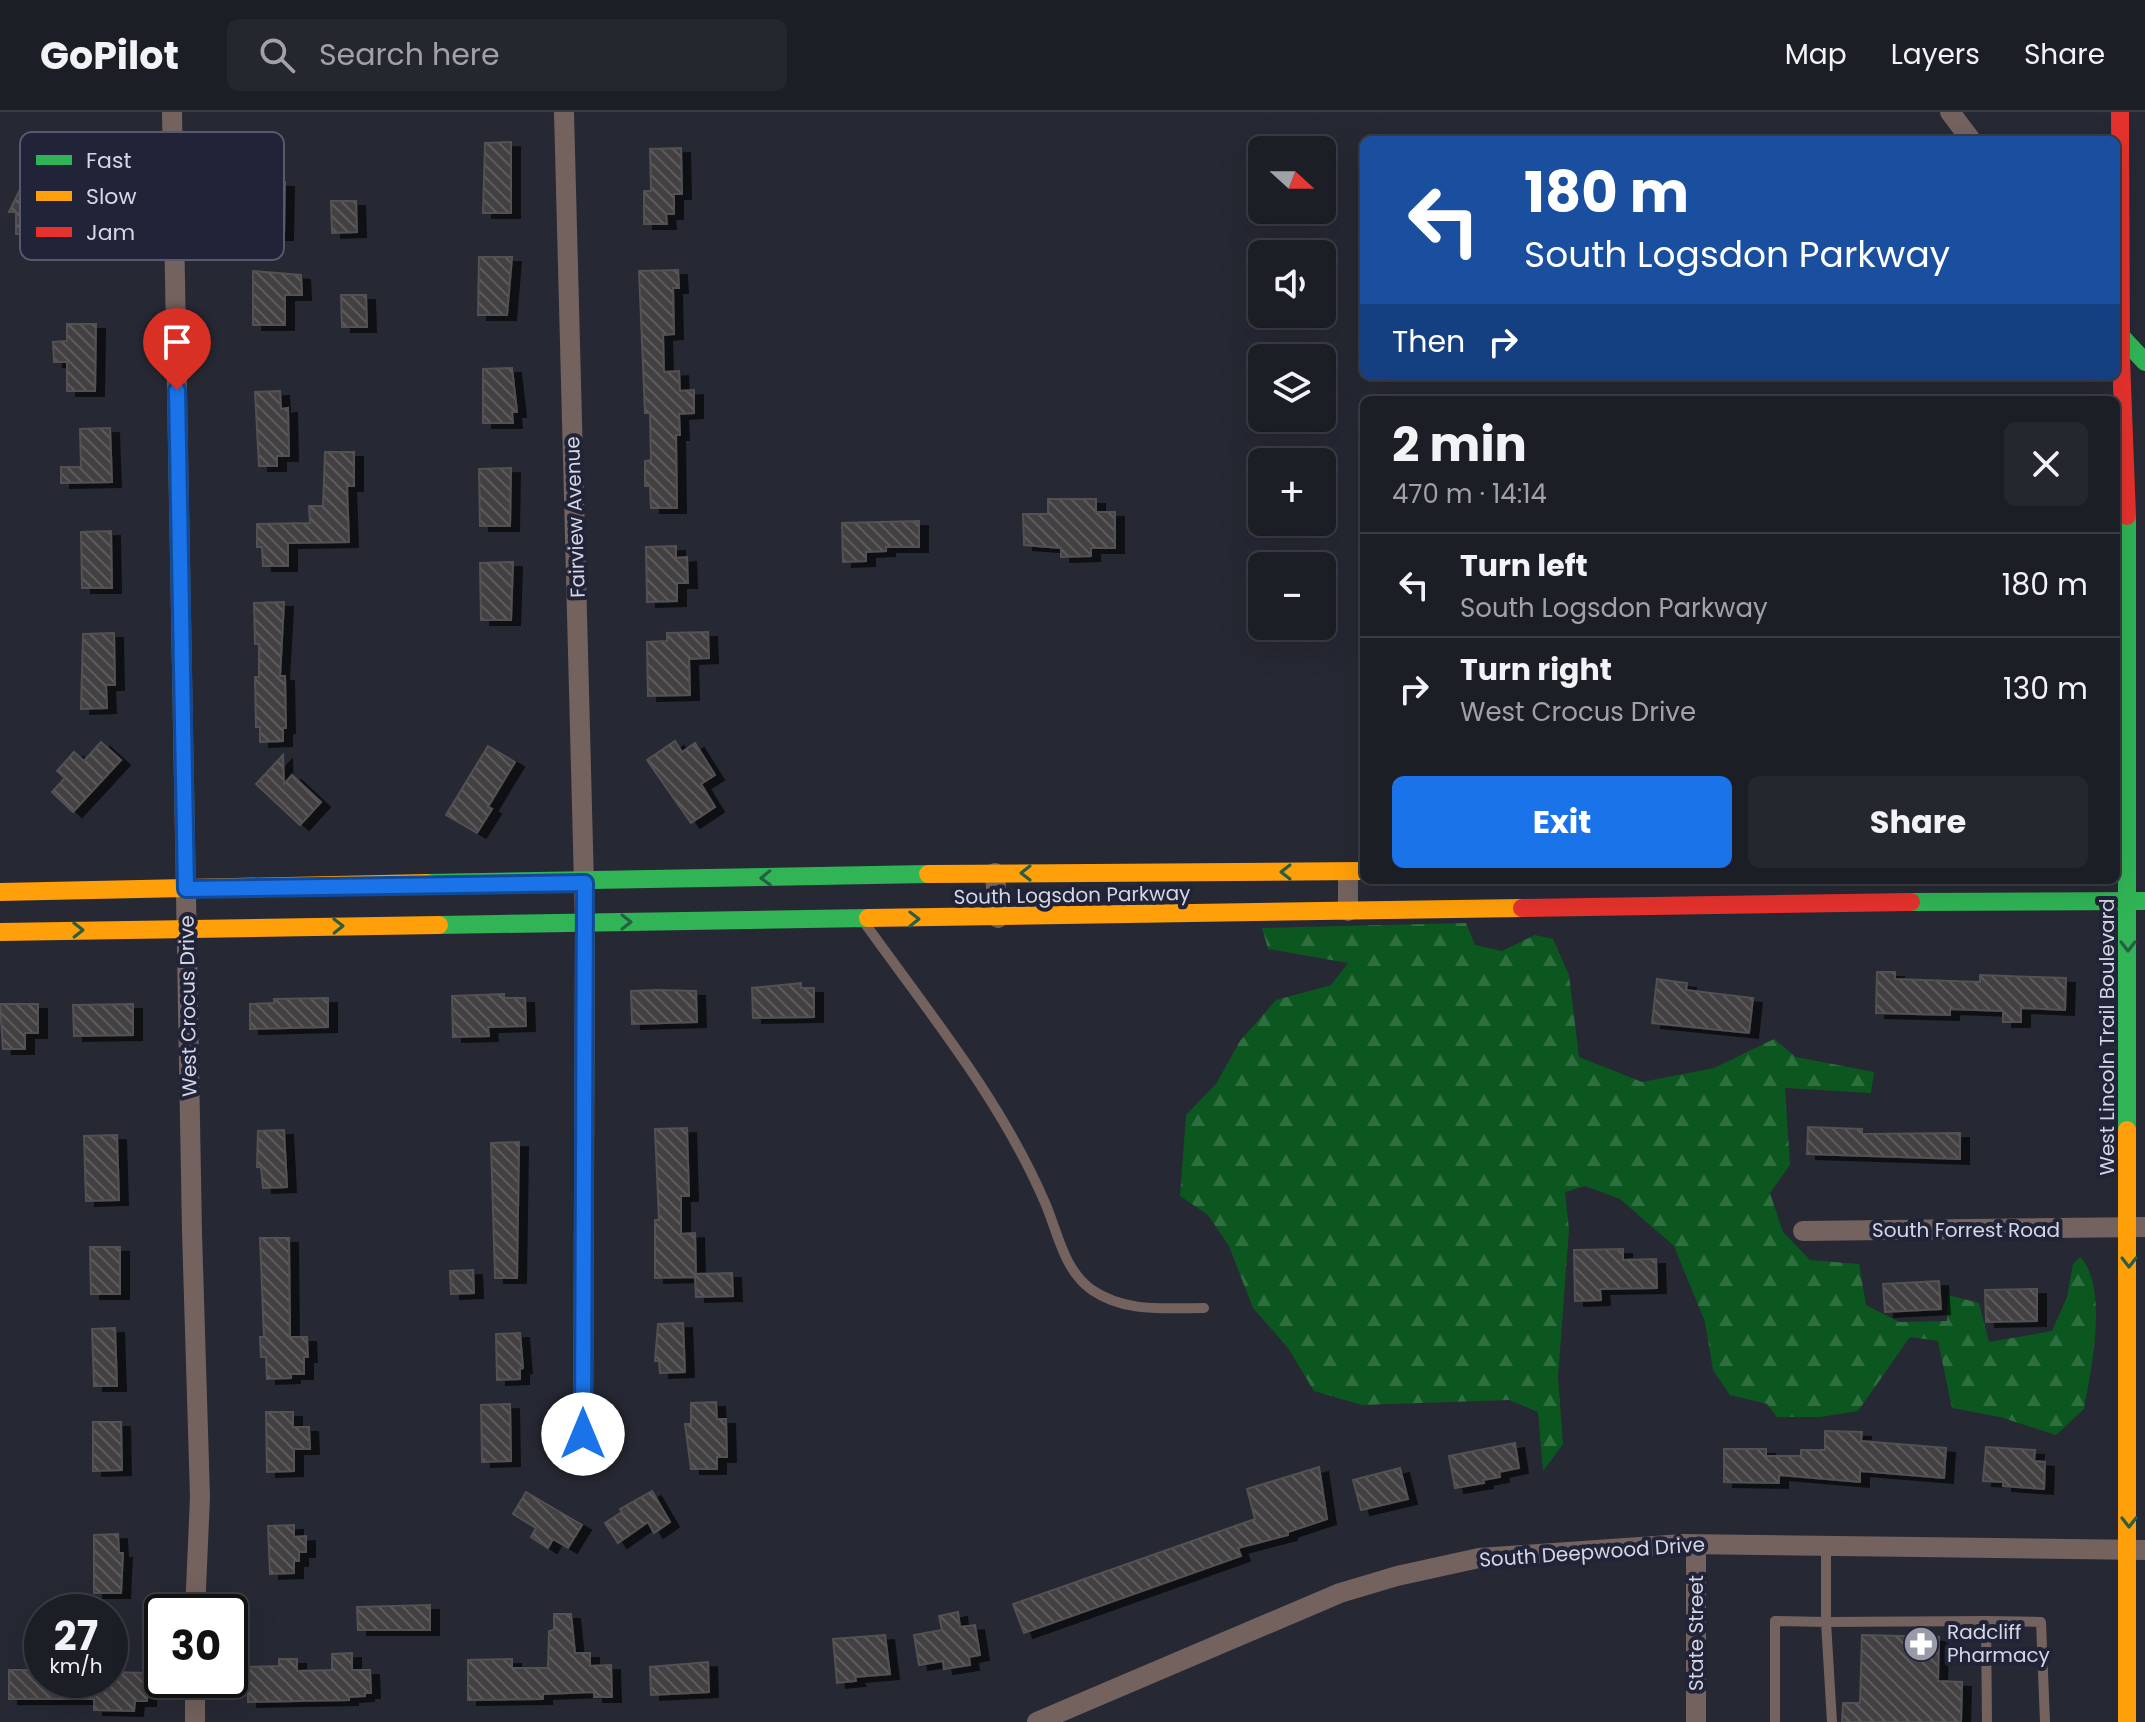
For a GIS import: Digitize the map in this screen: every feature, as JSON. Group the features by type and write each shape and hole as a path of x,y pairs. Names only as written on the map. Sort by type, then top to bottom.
{"main road":[{"name":"West Lincoln Trail Boulevard","path":"2120,112 2120,335"},
{"path":"2120,335 2145,362"},
{"name":"West Lincoln Trail Boulevard","path":"2119,380 2130,532 2130,863 2136,901 2137,1551 2127,1722"},
{"name":"South Logsdon Parkway","path":"0,892 995,873 1356,871"},
{"name":"South Logsdon Parkway","path":"0,932 2136,901"}],"street":[{"name":"West Crocus Drive","path":"172,112 172,132"},
{"name":"Fairview Avenue","path":"564,112 585,883 583,1466"},
{"path":"1950,112 1968,136"},
{"name":"West Crocus Drive","path":"175,260 200,1497 196,1594"},
{"path":"1348,911 1356,871"},
{"path":"995,873 998,918"},
{"name":"South Forrest Road","path":"1803,1231 2137,1228"},
{"name":"South Deepwood Drive","path":"1037,1722 1312,1605 1397,1576 1508,1554 1696,1545 2137,1551"},
{"name":"State Street","path":"1696,1545 1696,1722"},
{"path":"195,1698 195,1722"}],"lane":[{"path":"863,920 990,1098 1046,1205 1061,1251 1089,1288 1120,1306 1204,1308"},
{"path":"1826,1545 1826,1622 1832,1722"},
{"path":"1775,1722 1775,1621 2041,1622 2045,1722"},
{"path":"1986,1621 1987,1722"}],"green space":[{"path":"1466,923 1475,945 1502,951 1535,935 1553,939 1569,975 1579,1057 1642,1082 1714,1068 1774,1039 1796,1057 1874,1072 1871,1093 1785,1088 1790,1165 1770,1193 1783,1232 1810,1260 1859,1264 1866,1305 1899,1322 1947,1321 1948,1295 1979,1303 1989,1342 2052,1331 2067,1297 2073,1264 2080,1257 2089,1270 2096,1308 2096,1330 2084,1409 2056,1435 2000,1417 1952,1408 1938,1341 1910,1337 1858,1411 1820,1417 1777,1417 1767,1404 1730,1395 1713,1370 1705,1322 1674,1246 1620,1199 1585,1186 1565,1192 1569,1229 1558,1377 1563,1444 1543,1471 1538,1412 1509,1400 1362,1405 1314,1391 1288,1348 1253,1308 1229,1246 1208,1215 1180,1196 1186,1115 1216,1084 1240,1041 1276,1000 1331,985 1348,963 1268,949 1262,928"}],"building":[{"path":"511,142 511,213 483,213 485,143"},
{"path":"681,148 682,194 674,194 674,214 666,214 667,224 644,224 644,191 651,191 650,149"},
{"path":"20,189 20,234 16,234 16,212 9,212"},
{"path":"331,201 356,201 357,232 332,233"},
{"path":"479,257 512,257 507,315 478,315"},
{"path":"678,270 679,288 673,288 674,334 663,335 664,372 679,371 680,391 694,390 694,413 679,414 680,435 676,435 677,508 651,508 650,486 645,486 645,461 651,460 650,413 645,413 639,271"},
{"path":"253,271 301,275 302,295 285,295 285,325 253,325"},
{"path":"341,295 366,295 367,327 342,327"},
{"path":"67,324 96,324 95,391 67,391 67,362 54,362 53,342 67,341"},
{"path":"512,368 517,412 512,412 513,423 483,423 483,369"},
{"path":"280,391 281,409 288,408 289,456 277,456 277,466 259,466 255,392"},
{"path":"110,428 112,482 61,483 61,467 81,467 80,429"},
{"path":"325,452 354,452 354,486 347,486 349,542 288,543 288,566 263,566 262,547 257,547 257,524 310,523 309,506 323,506"},
{"path":"511,468 510,526 480,526 479,469"},
{"path":"1048,499 1096,499 1096,512 1115,512 1115,548 1091,548 1091,556 1061,557 1061,548 1024,545 1023,514 1048,514"},
{"path":"919,521 919,547 886,547 886,551 866,552 866,561 843,562 842,523"},
{"path":"111,531 112,588 82,588 81,532"},
{"path":"676,546 676,558 687,557 688,583 677,583 677,601 647,602 646,547"},
{"path":"513,562 511,620 481,620 480,563"},
{"path":"284,602 280,676 285,676 286,728 283,728 283,741 260,742 260,727 256,727 255,677 259,677 259,644 255,644 254,603"},
{"path":"708,632 709,658 689,659 690,695 648,696 647,642 667,641 667,633"},
{"path":"114,633 115,685 106,685 107,708 81,709 83,634"},
{"path":"675,741 682,752 695,743 715,775 701,784 715,807 691,823 647,760"},
{"path":"101,742 121,760 73,812 52,792 65,778 57,771 74,752 84,761"},
{"path":"488,746 515,762 488,807 492,809 477,833 446,815"},
{"path":"283,755 284,784 292,775 321,802 300,825 256,784"},
{"path":"1877,972 1895,972 1895,979 1980,982 1980,975 2066,978 2065,1010 2021,1008 2021,1022 2003,1022 2003,1011 1950,1009 1950,1015 1876,1013"},
{"path":"1657,979 1687,983 1686,990 1753,998 1749,1033 1652,1023"},
{"path":"801,983 801,988 814,988 814,1017 753,1018 752,988"},
{"path":"631,991 696,991 697,1022 632,1024"},
{"path":"504,994 504,998 525,998 526,1026 488,1027 489,1036 453,1037 452,996"},
{"path":"328,998 328,1027 250,1029 250,1004 274,1003 274,999"},
{"path":"0,1004 38,1004 38,1033 25,1033 25,1049 3,1049"},
{"path":"133,1004 133,1035 74,1036 73,1005"},
{"path":"1808,1127 1862,1129 1862,1134 1960,1133 1960,1159 1807,1154"},
{"path":"687,1128 689,1196 681,1196 681,1234 695,1233 696,1274 732,1273 733,1296 696,1297 695,1277 655,1278 655,1220 659,1220 655,1129"},
{"path":"284,1130 287,1187 263,1188 261,1167 257,1167 258,1131"},
{"path":"117,1135 119,1200 86,1201 84,1136"},
{"path":"519,1142 517,1278 495,1278 491,1143"},
{"path":"260,1238 289,1238 290,1337 307,1337 308,1357 304,1357 304,1374 291,1374 291,1378 267,1379 266,1357 261,1357 260,1337 264,1337"},
{"path":"90,1247 120,1247 120,1294 91,1294"},
{"path":"1623,1249 1623,1260 1656,1259 1657,1288 1600,1289 1601,1300 1575,1301 1574,1250"},
{"path":"473,1270 474,1293 451,1294 450,1271"},
{"path":"1939,1281 1941,1309 1885,1312 1883,1284"},
{"path":"2037,1289 2037,1321 1986,1322 1985,1290"},
{"path":"683,1323 685,1372 660,1373 659,1361 655,1361 658,1324"},
{"path":"115,1328 117,1386 94,1386 92,1329"},
{"path":"520,1333 523,1368 520,1369 520,1379 497,1380 496,1334"},
{"path":"716,1402 717,1419 726,1419 727,1457 717,1457 717,1469 691,1469 685,1424 691,1424 691,1403"},
{"path":"510,1404 511,1461 482,1462 481,1405"},
{"path":"266,1412 293,1412 293,1427 309,1427 310,1449 294,1449 294,1471 267,1472"},
{"path":"93,1422 121,1422 122,1470 93,1471"},
{"path":"1825,1431 1862,1432 1861,1441 1946,1448 1944,1478 1860,1471 1860,1482 1779,1475 1779,1483 1724,1482 1724,1449 1766,1449 1766,1456 1801,1456 1801,1450 1825,1450"},
{"path":"1515,1443 1519,1468 1499,1472 1500,1477 1483,1480 1484,1483 1455,1488 1449,1456"},
{"path":"1986,1447 2035,1450 2034,1461 2045,1462 2044,1489 1983,1481"},
{"path":"1319,1467 1327,1519 1288,1532 1288,1535 1238,1548 1241,1556 1024,1633 1013,1604 1255,1519 1247,1489"},
{"path":"1400,1468 1408,1499 1361,1510 1353,1480"},
{"path":"652,1491 670,1522 654,1533 648,1522 618,1543 605,1523 622,1512 620,1509"},
{"path":"526,1492 582,1525 568,1548 553,1539 548,1548 531,1537 536,1528 513,1514"},
{"path":"294,1525 294,1537 306,1536 306,1552 299,1552 299,1561 294,1561 294,1573 270,1574 268,1526"},
{"path":"118,1534 119,1553 123,1553 121,1593 94,1593 94,1535"},
{"path":"430,1605 430,1630 358,1630 357,1607"},
{"path":"958,1612 960,1627 975,1625 980,1655 969,1657 970,1665 944,1669 943,1661 919,1665 914,1635 942,1630 939,1616"},
{"path":"554,1614 571,1614 575,1653 590,1653 590,1666 611,1665 612,1697 594,1697 594,1692 543,1694 543,1699 468,1700 468,1660 512,1659 512,1668 548,1668 549,1631 554,1630"},
{"path":"885,1635 890,1674 855,1677 856,1681 837,1683 833,1639"},
{"path":"1862,1635 1939,1637 1938,1681 1962,1682 1961,1722 1842,1722 1843,1703 1860,1703"},
{"path":"352,1653 352,1670 370,1670 371,1693 349,1697 349,1700 248,1702 248,1667 279,1666 279,1659 297,1659 297,1671 332,1670 332,1654"},
{"path":"708,1662 709,1692 651,1695 650,1667"},
{"path":"9,1670 24,1670 24,1698 128,1698 128,1672 144,1673 144,1698 147,1698 147,1701 135,1701 134,1711 94,1710 94,1699 9,1699"}],"traffic: fast":[{"path":"2120,335 2145,362"},
{"path":"2127,516 2127,1130"},
{"path":"427,883 928,874"},
{"path":"1911,902 2145,901"},
{"path":"439,925 868,918"}],"traffic: slow":[{"path":"928,874 1360,871"},
{"path":"0,892 427,883"},
{"path":"868,918 1522,908"},
{"path":"0,932 439,925"},
{"path":"2127,1130 2127,1722"}],"traffic: jam":[{"path":"2120,112 2121,359 2127,516"},
{"path":"1522,908 1911,902"}],"place":[{"name":"Radcliff Pharmacy","path":"1921,1644"}],"route":[{"path":"177,390 186,889 585,883 583,1434"}]}
